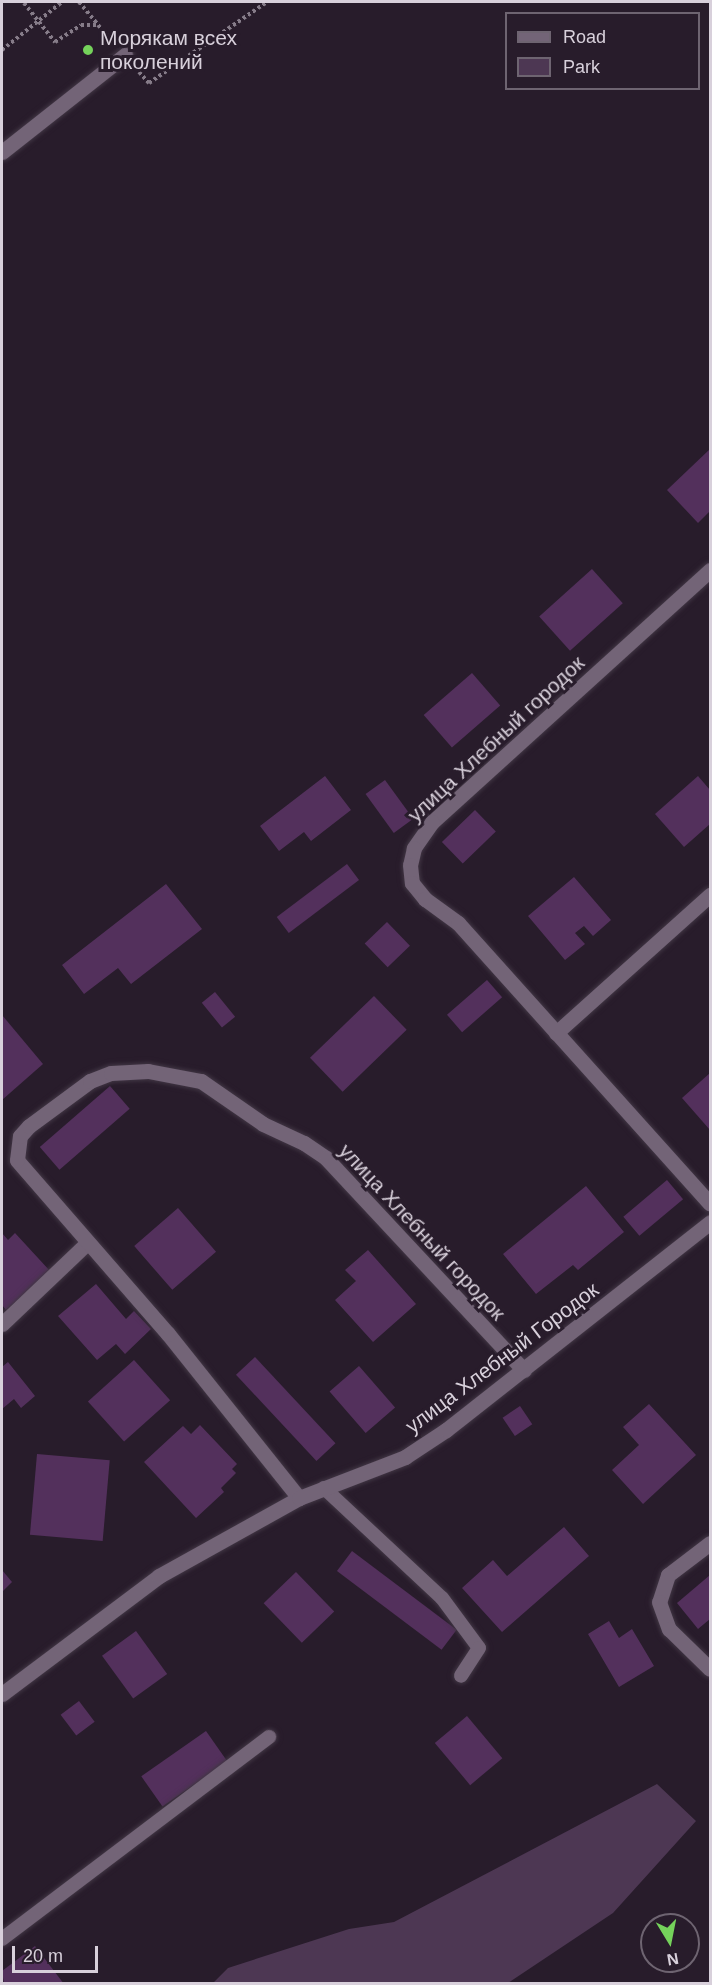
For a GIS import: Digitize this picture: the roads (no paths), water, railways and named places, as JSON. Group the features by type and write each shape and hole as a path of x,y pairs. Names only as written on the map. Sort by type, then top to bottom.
{"street":[{"path":"2,152 125,55"},
{"name":"улица Хлебный городок","path":"711,570 432,822 414,848 412,883 425,900 458,923 711,1204"},
{"path":"556,1033 711,895"},
{"name":"улица Хлебный городок","path":"299,1498 168,1334 86,1244 18,1160 20,1136 63,1099 90,1081 111,1073 147,1071 201,1081 263,1124 326,1158 525,1370"},
{"name":"улица Хлебный Городок","path":"2,1694 159,1576 299,1498 405,1457 525,1370 711,1222"},
{"path":"2,1324 86,1244"},
{"path":"711,1543 668,1575 659,1602 669,1629 711,1669"}],"lane":[{"path":"324,1488 442,1598 479,1648 461,1676"},
{"path":"2,1939 269,1737"}],"place":[{"name":"Морякам всех поколений","path":"88,50"}]}
